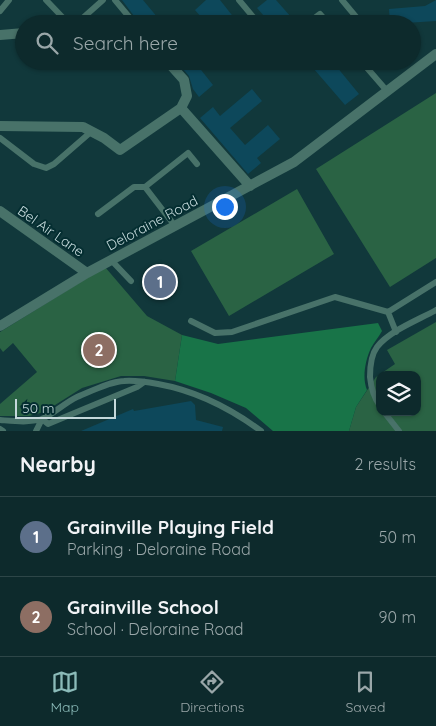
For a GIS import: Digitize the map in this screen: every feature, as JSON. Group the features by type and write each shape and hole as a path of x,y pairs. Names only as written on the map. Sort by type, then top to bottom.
{"street":[{"path":"0,35 15,34"},
{"name":"Deloraine Road","path":"421,65 436,54"},
{"path":"0,126 83,127 104,138 120,150 181,108 187,96 184,80 175,70"},
{"name":"Deloraine Road","path":"0,326 87,273 294,162 415,70"},
{"path":"181,108 250,186"},
{"name":"Bel Air Lane","path":"0,211 87,273"}],"lane":[{"path":"0,11 9,0"},
{"path":"46,0 60,15"},
{"path":"86,15 103,0"},
{"path":"115,0 128,15"},
{"path":"239,0 252,15"},
{"path":"342,0 354,15"},
{"path":"369,70 387,91"},
{"path":"0,138 34,164 46,168 54,164 92,131"},
{"path":"98,214 134,187 145,187 188,153 197,164"},
{"path":"145,187 174,226"},
{"path":"111,260 131,281"},
{"path":"191,321 215,332 232,332 335,297 388,312 436,282"},
{"path":"376,402 371,385 370,367 376,348 386,338 436,310"},
{"path":"388,312 396,332"},
{"path":"36,431 42,419 68,401 98,388 124,381 180,388 217,403 261,431"},
{"path":"0,420 42,419 48,424 137,387 144,382"},
{"path":"387,416 398,431"},
{"path":"0,428 3,431"}],"green space":[{"path":"436,93 436,258 390,287 316,169"},
{"path":"297,189 334,254 229,316 191,251"},
{"path":"105,267 147,316 182,335 175,381 144,376 121,376 82,388 44,412 29,416 0,416 0,404 37,372 13,343 3,352 0,348 0,332"},
{"path":"436,322 436,431 349,431 356,407 376,377 376,416 421,416 421,371 385,371 395,364 387,350"},
{"path":"378,323 382,331 371,348 364,375 367,390 356,407 349,431 273,431 246,408 211,393 175,381 182,335 218,344"}],"building":[{"path":"122,0 143,0 156,15 133,15"},
{"path":"206,0 220,0 232,15 199,15 195,10"},
{"path":"267,0 276,0 289,15 263,15 257,8"},
{"path":"436,0 436,21 421,22 421,15 389,15 389,9 425,6"},
{"path":"184,70 201,70 213,85 199,97 193,89 189,76"},
{"path":"315,70 339,70 359,94 345,105"},
{"path":"252,89 262,101 230,128 245,145 268,125 280,139 257,158 261,163 248,174 200,118 213,107 220,116"},
{"path":"191,401 195,405 196,420 223,427 222,431 81,431 133,409 134,411"}],"place":[{"name":"Grainville Playing Field","path":"160,282"},
{"name":"Grainville School","path":"99,350"}]}
